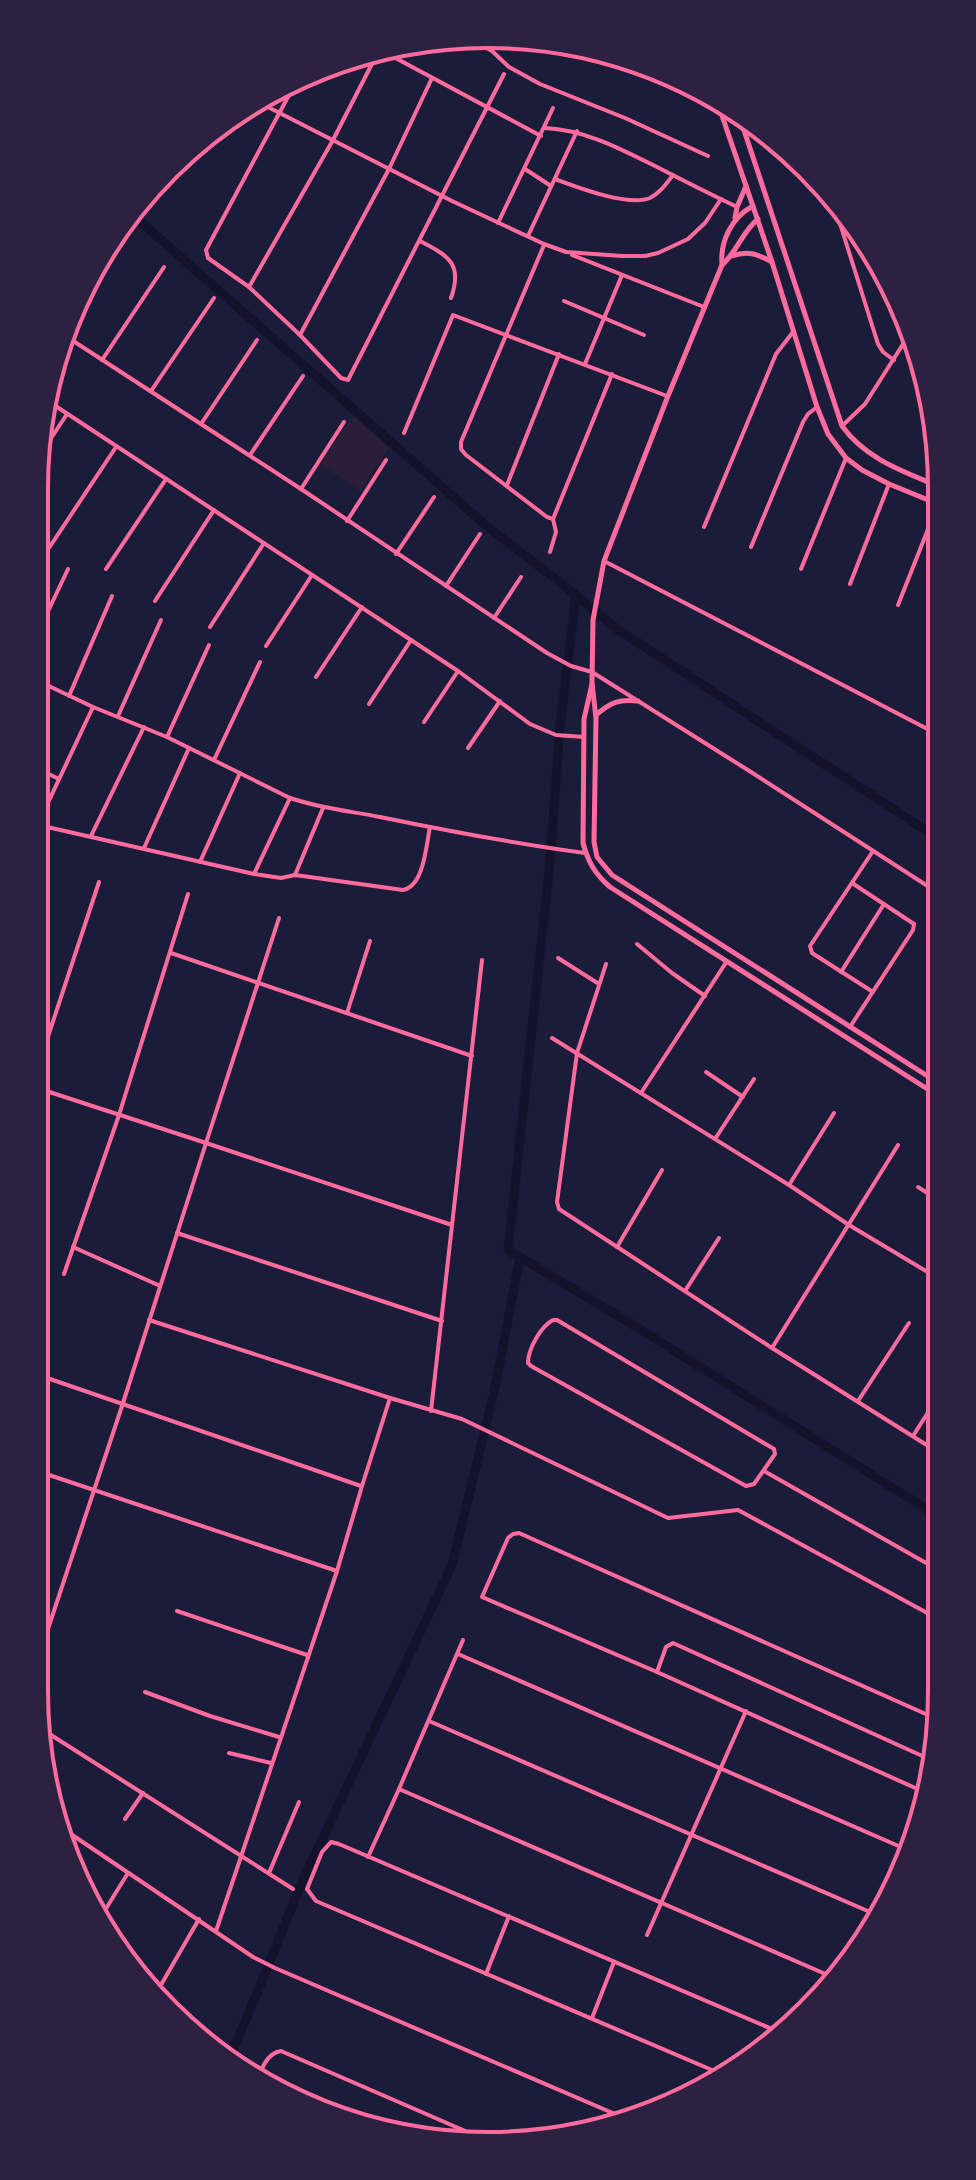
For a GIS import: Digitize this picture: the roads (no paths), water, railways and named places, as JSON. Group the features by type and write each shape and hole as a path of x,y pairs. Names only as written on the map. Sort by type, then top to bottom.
{"street":[{"path":"486,48 502,58 509,67 540,84 708,156"},
{"path":"395,58 541,136"},
{"path":"249,287 333,140 372,64"},
{"path":"289,95 206,250 208,258 249,287 341,378 348,380 504,74"},
{"path":"300,335 389,169 432,78"},
{"path":"268,107 498,223 704,307"},
{"path":"498,223 553,108"},
{"path":"722,116 828,434 846,458 862,470 928,500"},
{"path":"545,128 577,131 619,147 737,207"},
{"path":"528,236 577,131"},
{"path":"744,131 842,426 870,455 928,481"},
{"path":"525,169 551,186"},
{"path":"555,179 604,195 639,200 661,190 673,175"},
{"path":"722,265 721,251 746,186"},
{"path":"566,252 622,256 658,253 688,239 705,223 721,199"},
{"path":"735,219 753,206"},
{"path":"772,215 758,219 722,265 604,561 593,620 592,683 596,715 594,842 596,853 612,875 928,1076"},
{"path":"840,225 876,338 883,352 894,360"},
{"path":"420,241 453,263 456,284 451,298"},
{"path":"544,244 461,442 461,449 553,519"},
{"path":"732,256 742,252 754,253 772,262"},
{"path":"102,360 164,267"},
{"path":"585,364 622,275"},
{"path":"151,391 214,298"},
{"path":"564,301 644,335"},
{"path":"404,433 453,315 668,396"},
{"path":"704,527 776,354 793,332"},
{"path":"201,424 257,340"},
{"path":"73,341 560,661 592,672 928,886"},
{"path":"842,426 865,404 904,344"},
{"path":"507,485 559,354"},
{"path":"550,552 556,532 553,519 612,374"},
{"path":"250,455 303,376"},
{"path":"55,406 458,671 530,724 556,735 595,738"},
{"path":"751,547 803,422 817,407"},
{"path":"51,438 67,414"},
{"path":"301,489 344,422"},
{"path":"49,548 116,447"},
{"path":"801,569 846,458"},
{"path":"347,521 386,460"},
{"path":"106,569 166,479"},
{"path":"850,584 889,484"},
{"path":"396,554 434,497"},
{"path":"155,601 214,510"},
{"path":"898,605 928,529"},
{"path":"446,586 480,534"},
{"path":"210,627 264,543"},
{"path":"604,561 928,729"},
{"path":"48,611 68,569"},
{"path":"266,646 312,575"},
{"path":"494,618 521,577"},
{"path":"69,696 112,596"},
{"path":"316,677 362,607"},
{"path":"118,716 161,620"},
{"path":"369,704 411,640"},
{"path":"167,737 209,645"},
{"path":"214,760 260,662"},
{"path":"424,722 458,671"},
{"path":"592,683 585,708 583,843 594,871 610,887 928,1089"},
{"path":"48,686 167,737 290,798 323,808 596,853"},
{"path":"468,748 500,701"},
{"path":"596,715 610,703 638,701"},
{"path":"48,801 93,707"},
{"path":"91,836 144,727"},
{"path":"144,848 189,748"},
{"path":"200,862 240,773"},
{"path":"48,774 59,779"},
{"path":"254,874 290,798"},
{"path":"295,875 323,808"},
{"path":"48,827 254,874 281,878 295,875 403,890 410,889 419,876 430,827"},
{"path":"873,851 810,946 812,953 873,992"},
{"path":"48,1037 99,882"},
{"path":"844,1036 914,924 852,883"},
{"path":"64,1274 119,1115 188,894"},
{"path":"841,972 884,904"},
{"path":"48,1629 279,918"},
{"path":"347,1013 370,941"},
{"path":"637,944 705,996"},
{"path":"170,953 472,1056"},
{"path":"558,958 599,984"},
{"path":"431,1411 482,960"},
{"path":"641,1093 727,960"},
{"path":"606,964 577,1053 557,1202 559,1209 928,1446"},
{"path":"808,1013 814,1004"},
{"path":"552,1038 928,1272"},
{"path":"706,1072 743,1097"},
{"path":"715,1139 754,1079"},
{"path":"48,1092 452,1225"},
{"path":"789,1185 834,1113"},
{"path":"772,1348 898,1145"},
{"path":"617,1247 662,1170"},
{"path":"918,1187 928,1193"},
{"path":"177,1233 442,1321"},
{"path":"685,1291 719,1238"},
{"path":"73,1247 159,1286"},
{"path":"149,1320 462,1419 668,1518 738,1510 928,1613"},
{"path":"557,1320 774,1449 775,1454 764,1471 754,1484 746,1486 531,1366 528,1356 547,1323 557,1320"},
{"path":"858,1401 909,1323"},
{"path":"50,1379 362,1486"},
{"path":"216,1931 337,1571 390,1398"},
{"path":"913,1436 928,1412"},
{"path":"764,1471 928,1564"},
{"path":"48,1474 337,1571"},
{"path":"917,1789 482,1597 508,1538 519,1533 927,1715"},
{"path":"177,1611 308,1655"},
{"path":"368,1857 463,1640"},
{"path":"657,1672 666,1647 673,1643 923,1756"},
{"path":"458,1654 900,1847"},
{"path":"145,1692 280,1737"},
{"path":"647,1935 746,1711"},
{"path":"429,1721 869,1912"},
{"path":"50,1735 293,1889"},
{"path":"229,1753 271,1763"},
{"path":"399,1789 826,1974"},
{"path":"125,1819 143,1793"},
{"path":"269,1873 299,1802"},
{"path":"72,1835 253,1957 614,2113"},
{"path":"713,2070 316,1901 307,1889 322,1852 331,1842 771,2029"},
{"path":"106,1909 128,1873"},
{"path":"486,1975 509,1916"},
{"path":"161,1986 199,1919"},
{"path":"592,2018 614,1962"},
{"path":"263,2070 270,2056 281,2051 466,2131"}],"waterway":[{"path":"139,220 490,529 617,629 928,832"},
{"path":"576,595 508,1250 928,1510"},
{"path":"233,2050 301,1884 452,1565 494,1392 520,1258"}]}
